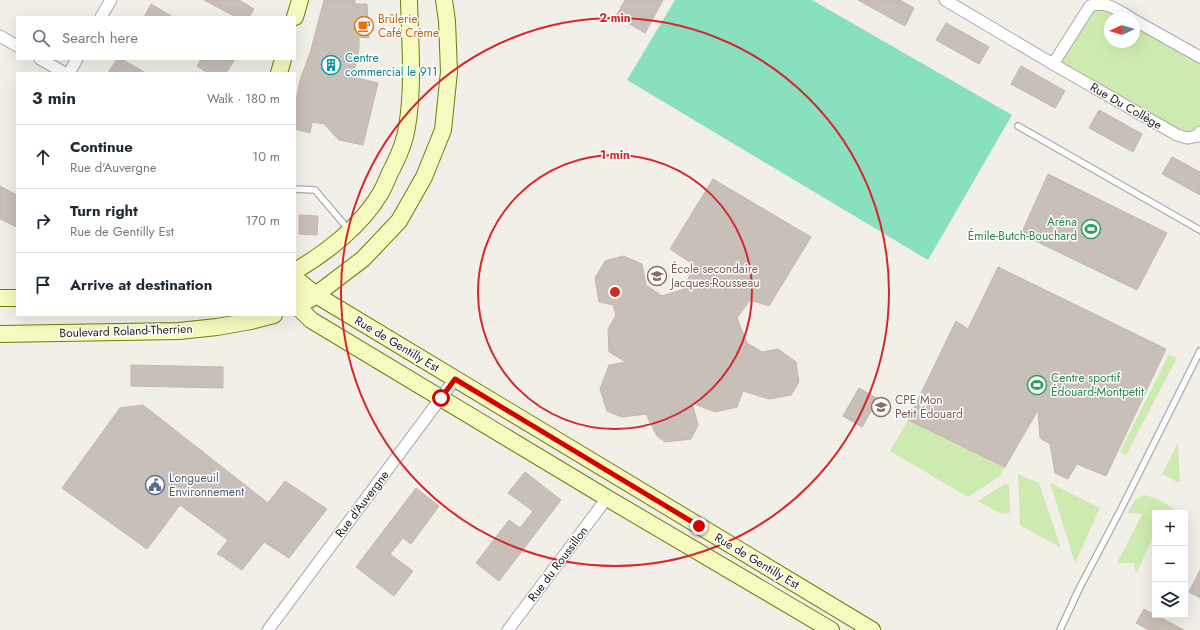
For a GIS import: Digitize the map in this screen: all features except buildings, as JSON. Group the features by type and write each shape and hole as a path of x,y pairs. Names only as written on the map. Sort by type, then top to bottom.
{"street":[{"path":"102,16 111,0"},
{"path":"295,16 300,0"},
{"path":"296,270 310,262 358,224 379,195 399,153 407,129 411,98 409,0"},
{"path":"296,304 316,295 363,259 399,221 424,177 443,130 449,72 447,22 444,0"},
{"name":"Rue Du Collège","path":"945,0 1177,135 1187,138 1198,136 1200,132"},
{"path":"1053,64 1090,6 1097,3 1106,4 1120,12"},
{"path":"1140,23 1200,56"},
{"path":"0,36 16,45"},
{"path":"42,60 63,72"},
{"path":"70,72 76,60"},
{"path":"279,72 283,60"},
{"name":"Rue de Gentilly Est","path":"296,279 316,295 872,630"},
{"path":"0,298 16,298"},
{"name":"Rue de Gentilly Est","path":"296,304 311,320 830,630"},
{"name":"Boulevard Roland-Therrien","path":"0,334 179,332 224,326 270,316"},
{"name":"Rue d'Auvergne","path":"268,630 455,379"},
{"name":"Rue du Roussillon","path":"508,630 607,498"}],"lane":[{"path":"1018,126 1200,230"},
{"path":"296,190 315,190 350,230"},
{"path":"1060,630 1079,589 1120,512 1200,351"}],"green space":[{"path":"675,0 812,0 1012,115 928,260 627,80"},
{"path":"1097,3 1117,12 1104,12 1104,48 1140,48 1140,23 1200,57 1200,132 1187,138 1053,64"},
{"path":"1169,354 1177,358 1126,455 1120,452"},
{"path":"908,420 1005,467 1000,476 968,497 890,451"},
{"path":"1178,443 1180,482 1177,482 1162,474"},
{"path":"1018,474 1039,483 1061,548 1020,525"},
{"path":"1006,483 1009,485 1010,513 1001,514 978,501"},
{"path":"1050,483 1100,508 1075,563"},
{"path":"1143,495 1152,497 1161,501 1173,510 1152,510 1152,539 1137,572 1135,571 1134,563 1117,563 1142,514 1127,513 1135,500"}],"place":[{"name":"Brûlerie Café Crème","path":"364,26"},
{"name":"Centre commercial le 911","path":"331,65"},
{"name":"Aréna Émile-Butch-Bouchard","path":"1091,229"},
{"name":"École secondaire Jacques-Rousseau","path":"657,276"},
{"name":"Centre sportif Édouard-Montpetit","path":"1037,385"},
{"name":"CPE Mon Petit Édouard","path":"881,407"},
{"name":"Longueuil Environnement","path":"155,485"}],"route":[{"path":"441,398 455,379 699,526"}]}
